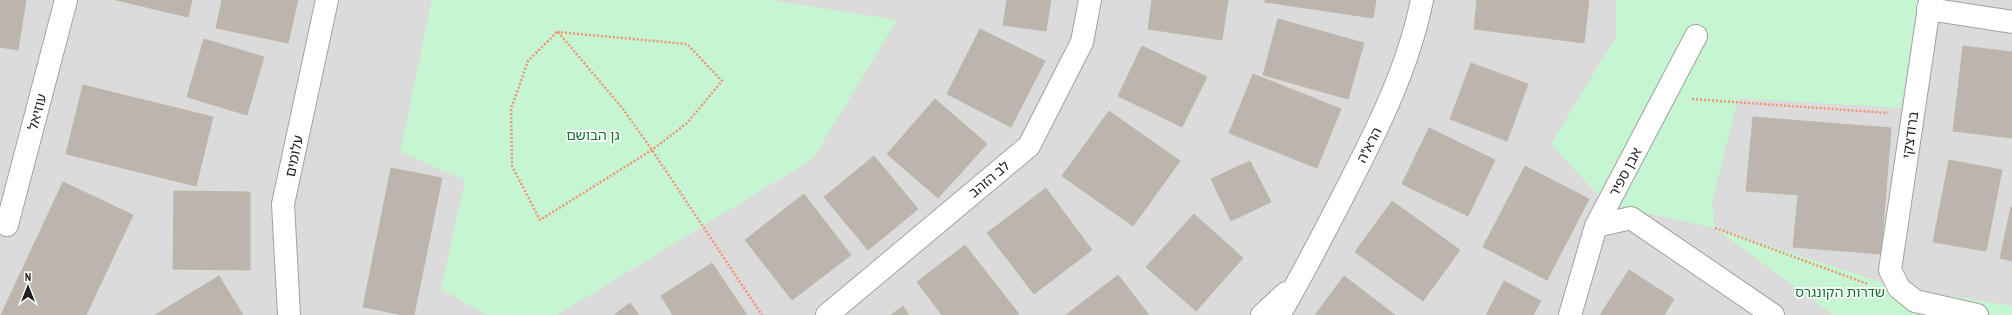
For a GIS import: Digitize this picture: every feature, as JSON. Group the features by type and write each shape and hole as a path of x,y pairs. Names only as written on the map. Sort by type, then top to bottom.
{"street":[{"name":"עוזיאל","path":"4,222 66,0"},
{"name":"עלומים","path":"290,315 283,204 327,0"},
{"name":"לב הזהב","path":"827,315 1029,146 1082,42 1090,0"},
{"name":"הרא\"ה","path":"1279,315 1298,283 1382,119 1417,23 1422,0"},
{"path":"1929,5 2012,22"},
{"name":"ברודצקי","path":"1929,5 1890,270 1899,288 1916,301 1977,315"},
{"name":"אבן ספיר","path":"1570,315 1596,226 1696,36"},
{"path":"1596,226 1632,218 1773,315"},
{"name":"הרא\"ה","path":"1262,315 1298,283"}],"path":[{"path":"557,32 687,44 722,81 687,124 652,150 540,220 512,166 511,109 528,61 557,32"},
{"path":"557,32 623,109 762,315"},
{"path":"1664,97 1913,115"},
{"path":"1715,228 1871,285"}],"shaded area":[{"path":"0,0 2012,0 2012,315 0,315"}],"green space":[{"name":"גן הבושם","path":"432,0 771,0 897,20 813,159 557,315 486,315 441,289 465,180 400,152"},
{"path":"1616,0 1918,0 1901,108 1738,98 1712,202 1715,228 1607,205 1551,144 1616,37"},
{"name":"שדרות הקונגרס","path":"1715,228 1899,288 2012,306 2012,315 1833,315"}],"building":[{"path":"0,0 26,0 18,50 0,47"},
{"path":"116,0 192,0 188,17"},
{"path":"222,0 298,0 288,43 216,28"},
{"path":"1007,0 1051,0 1046,31 1003,25"},
{"path":"1152,0 1228,0 1222,40 1148,29"},
{"path":"1265,0 1376,0 1373,18 1265,2"},
{"path":"1477,0 1589,0 1584,43 1474,29"},
{"path":"1278,19 1364,43 1348,99 1263,75"},
{"path":"980,29 1045,61 1011,127 947,94"},
{"path":"204,39 264,57 247,115 187,97"},
{"path":"1142,46 1207,77 1182,127 1118,96"},
{"path":"1963,46 2012,52 2012,138 1953,131"},
{"path":"1471,63 1528,84 1507,141 1450,119"},
{"path":"1253,74 1341,109 1317,168 1229,133"},
{"path":"83,85 213,117 196,186 66,154"},
{"path":"935,99 987,144 938,198 887,154"},
{"path":"1109,111 1180,161 1133,226 1062,176"},
{"path":"1753,117 1891,128 1881,254 1793,247 1798,195 1746,191"},
{"path":"1429,128 1495,160 1468,216 1402,184"},
{"path":"874,156 918,209 868,250 824,197"},
{"path":"1949,160 2002,170 1986,251 1933,242"},
{"path":"1250,161 1271,202 1231,221 1211,179"},
{"path":"1525,166 1589,199 1547,280 1483,247"},
{"path":"391,168 442,178 414,315 403,315 363,307"},
{"path":"63,182 133,215 86,315 1,315"},
{"path":"1046,188 1092,250 1034,294 987,233"},
{"path":"174,191 250,192 250,270 173,269"},
{"path":"804,194 851,255 792,300 745,240"},
{"path":"1392,201 1460,250 1423,301 1355,252"},
{"path":"2012,207 2012,261 2000,258"},
{"path":"1194,214 1243,258 1196,311 1146,267"},
{"path":"965,245 1019,314 1018,315 942,315 917,282"},
{"path":"712,263 747,315 673,315 661,296"},
{"path":"1629,270 1674,299 1664,315 1600,315"},
{"path":"1118,275 1149,315 1066,315"},
{"path":"219,276 243,315 155,315"},
{"path":"1344,276 1395,315 1315,315"},
{"path":"1504,281 1541,301 1533,315 1486,315"},
{"path":"630,303 639,315 614,315"},
{"path":"903,306 909,315 891,315"}]}
